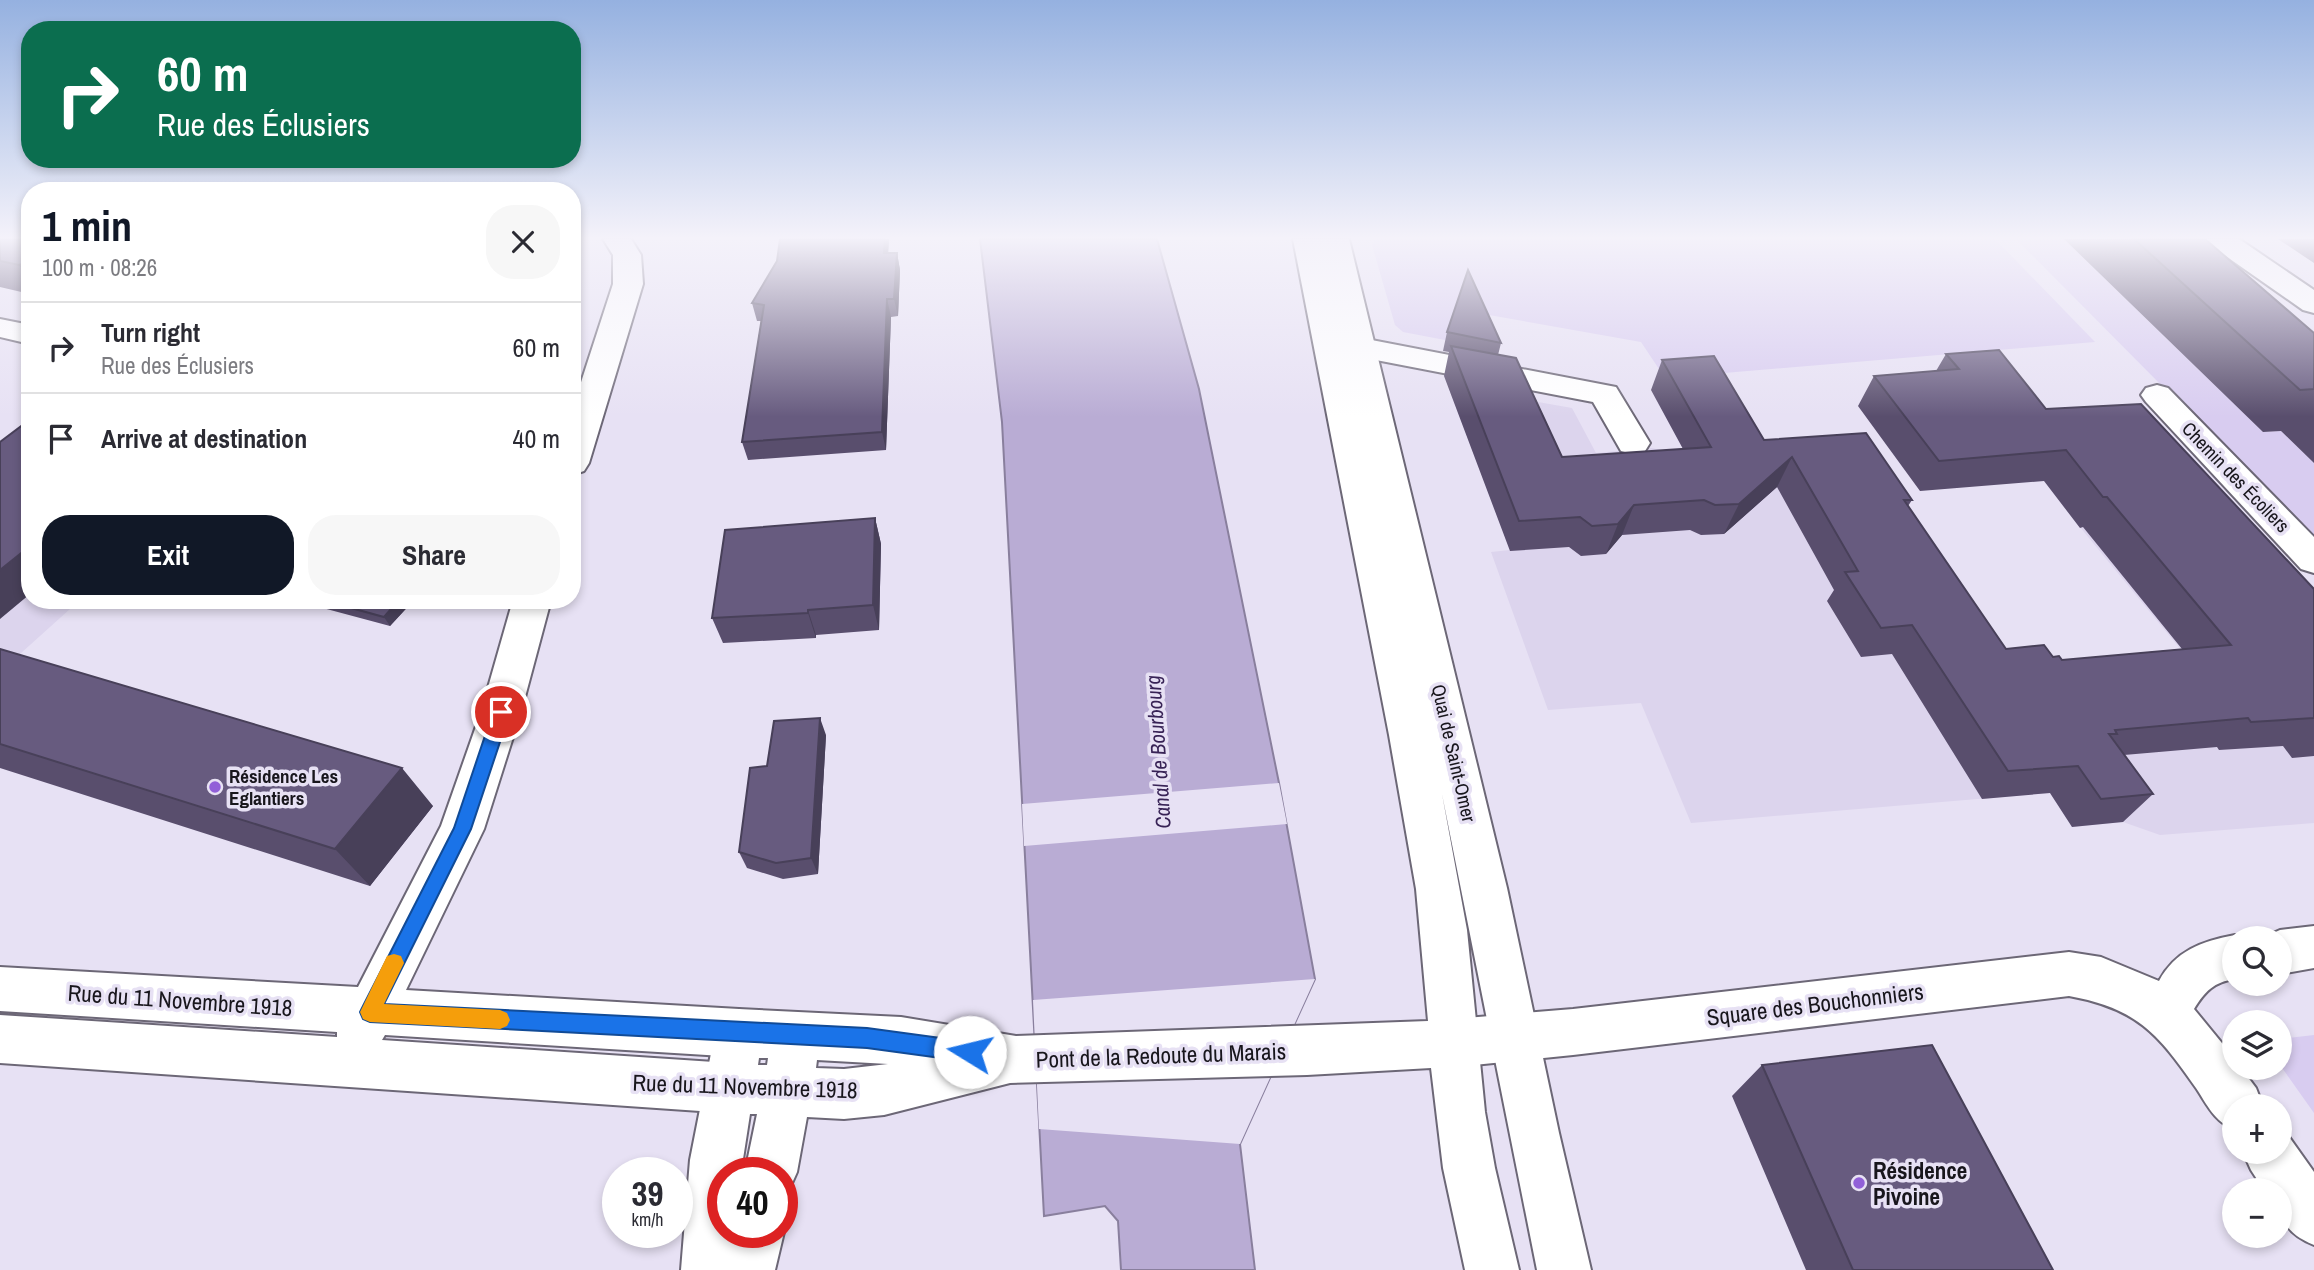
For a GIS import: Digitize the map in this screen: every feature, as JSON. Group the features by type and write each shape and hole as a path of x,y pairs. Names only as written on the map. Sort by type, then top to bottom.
{"street":[{"path":"581,434 624,298"},
{"name":"Quai de Saint-Omer","path":"1329,298 1346,345 1485,888 1564,1270"},
{"name":"Quai de Saint-Omer","path":"1341,298 1346,345 1438,889 1460,1112 1469,1168 1492,1270"},
{"path":"0,328 21,333"},
{"path":"1346,345 1605,394 1633,443"},
{"name":"Chemin des Écoliers","path":"2157,395 2314,560"},
{"path":"347,1061 466,820 530,609"},
{"path":"2292,950 2314,947"},
{"path":"2167,1014 2182,982 2190,972 2222,959"},
{"name":"Square des Bouchonniers","path":"1454,1043 2069,974 2118,983 2167,1014 2195,1045 2230,1094"},
{"name":"Rue du 11 Novembre 1918","path":"0,989 901,1041 1016,1059"},
{"path":"708,1270 713,1191 739,1033"},
{"path":"774,1157 797,1035"},
{"name":"Rue du 11 Novembre 1918","path":"0,1039 844,1094 884,1090 1016,1059"},
{"name":"Pont de la Redoute du Marais","path":"1016,1059 1307,1051 1454,1043"},
{"path":"2277,1164 2314,1219"},
{"path":"748,1270 753,1248"}],"shaded area":[{"path":"1387,298 2053,298 2095,342 1665,378 1641,342 1472,312 1445,340 1403,332 1395,325"},
{"path":"2075,298 2125,298 2263,432 2281,431 2314,463 2314,539"},
{"path":"1448,386 1572,408 1596,453 1652,448 1686,456 1844,463 1987,684 2201,674 2075,521 2187,511 2314,653 2314,823 2160,835 2123,822 2072,827 2050,793 1691,823 1641,703 1548,710 1491,552 1510,550"},
{"path":"21,454 21,609 70,609 0,672 0,464"},
{"path":"2314,1035 2314,1113 2291,1080 2292,1038"}],"water":[{"name":"Canal de Bourbourg","path":"987,298 1174,298 1199,389 1279,783 1315,979 1240,1144 1255,1270 1121,1270 1118,1221 1105,1206 1044,1216 1002,422"}],"pier":[{"path":"1279,783 1287,824 1024,846 1022,804"},
{"path":"1315,979 1240,1144 1039,1129 1033,1000"}],"building":[{"path":"755,298 894,298 887,299 882,432 742,442 764,305 752,303"},
{"path":"1458,298 1481,298 1501,343 1447,332"},
{"path":"2199,298 2274,298 2314,333 2314,389 2300,390"},
{"path":"1451,346 1516,358 1562,457 1711,447 1662,360 1714,356 1764,440 1866,433 1912,500 1904,500 2006,649 2044,645 2053,657 2059,656 2062,660 2231,645 2107,497 2103,497 2066,450 1939,461 1874,376 1959,369 1946,354 1999,350 2046,409 2141,404 2314,589 2314,718 2251,722 2248,718 2115,730 2117,734 2109,734 2153,794 2101,799 2078,766 2008,771 1912,625 1881,628 1845,572 1858,571 1792,457 1739,504 1715,505 1704,500 1634,505 1618,524 1592,526 1580,517 1519,521"},
{"path":"21,426 21,553 0,570 0,442"},
{"path":"875,518 873,605 808,610 808,613 712,618 725,530"},
{"path":"355,609 391,609 384,617"},
{"name":"Résidence Les Eglantiers","path":"0,649 402,768 335,849 0,744"},
{"path":"820,718 811,858 776,863 739,852 750,768 767,766 774,721"},
{"name":"Résidence Pivoine","path":"1932,1045 2053,1270 1853,1270 1762,1065"}],"slow traffic":[{"path":"394,963 370,1012 500,1020"}],"place":[{"name":"Résidence Les Eglantiers","path":"215,787"},
{"name":"Résidence Pivoine","path":"1859,1183"}],"route":[{"path":"501,712 477,792 462,829 370,1012 867,1038 970,1052"}]}
